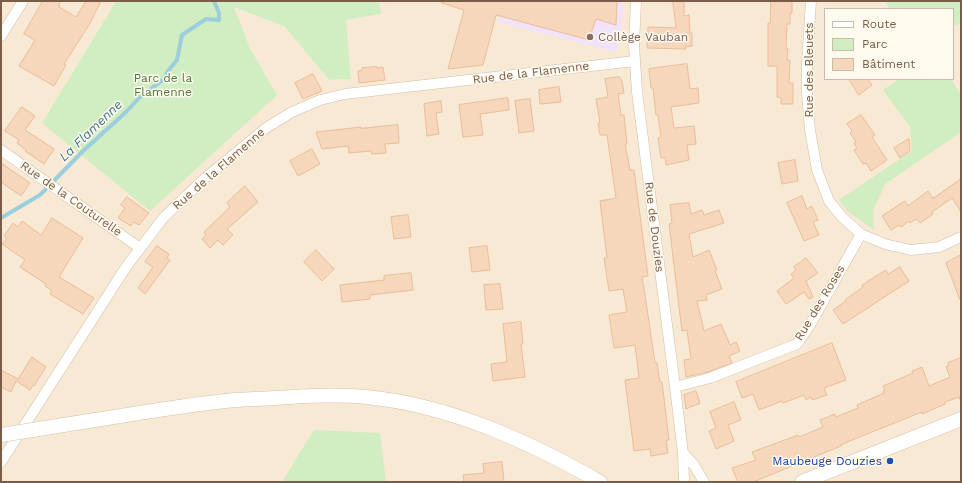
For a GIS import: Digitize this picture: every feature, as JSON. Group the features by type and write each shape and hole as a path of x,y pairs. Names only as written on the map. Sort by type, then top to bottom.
{"main road":[{"path":"1,435 236,400 312,396 366,397 408,404 462,418 512,437 563,461 600,482"},
{"path":"802,482 961,420"}],"street":[{"path":"1,36 23,1"},
{"name":"Rue de Douzies","path":"636,1 634,61 637,92 683,453 684,482"},
{"name":"Rue des Bleuets","path":"810,1 807,63 807,94 810,130 817,170 829,201 842,217 861,234 885,244 911,250 939,247 961,237"},
{"name":"Rue de la Flamenne","path":"1,462 42,400 96,312 126,267 164,217 231,155 266,128 292,112 320,100 345,94 634,61"},
{"name":"Rue de la Couturelle","path":"1,150 140,248"},
{"name":"Rue des Roses","path":"675,387 710,378 797,344 810,325 861,234"},
{"path":"683,453 694,465 704,482"}],"shaded area":[{"path":"1,1 116,1 42,123 277,95 250,48 234,7 285,27 329,80 351,79 346,20 380,14 379,1 961,1 961,482 1,482"},
{"name":"Collège Vauban","path":"503,1 623,1 622,23 616,52 498,22"}],"green space":[{"name":"Parc de la Flamenne","path":"116,1 379,1 381,14 346,20 351,79 329,80 285,27 234,7 250,48 277,95 150,211 42,123"},
{"path":"885,1 961,1 961,22 954,26 954,8 889,8"},
{"path":"898,80 952,80 961,95 961,132 885,184 873,211 874,230 847,211 839,200 912,151 910,127 883,90"},
{"path":"314,430 380,433 386,482 282,482"}],"building":[{"path":"43,1 60,1 59,7 76,17 86,1 101,1 89,25 64,64 66,65 54,86 19,66 35,40 24,34"},
{"path":"442,1 617,1 616,25 596,19 589,40 496,15 483,65 448,69 464,10 442,3"},
{"path":"673,1 684,1 684,16 689,15 690,33 692,33 692,46 685,47 686,49 647,48 648,27 676,28"},
{"path":"771,1 792,1 790,24 787,24 786,49 788,49 787,60 790,60 789,83 793,83 793,104 781,104 781,98 777,97 777,66 768,66 768,23 770,23"},
{"path":"687,64 690,89 698,88 699,103 671,107 674,128 694,126 696,144 687,145 689,160 666,165 665,157 661,158 658,138 661,137 658,115 656,115 653,88 651,88 649,69"},
{"path":"383,67 385,80 359,83 358,71 362,70 362,68"},
{"path":"313,74 322,91 303,99 295,83"},
{"path":"619,77 622,81 624,93 618,94 621,115 624,115 627,144 625,144 630,170 634,170 648,276 642,277 655,363 657,363 660,382 662,382 669,440 666,440 668,453 651,456 650,449 634,451 625,380 639,378 635,345 614,348 609,315 627,312 623,289 609,291 604,258 607,258 600,201 616,198 607,135 600,135 598,123 600,123 596,99 608,97 605,79"},
{"path":"850,80 869,80 872,85 859,95"},
{"path":"559,87 561,102 540,104 539,90"},
{"path":"508,98 509,110 480,114 483,135 463,137 459,105"},
{"path":"530,99 534,131 519,133 515,101"},
{"path":"441,101 442,112 436,113 439,134 427,136 424,104"},
{"path":"22,107 35,116 25,130 54,149 44,164 25,151 26,150 17,143 19,140 5,131"},
{"path":"861,115 875,135 872,137 887,160 871,171 866,163 863,164 854,150 857,148 854,143 856,142 850,133 852,131 847,124"},
{"path":"398,125 399,143 385,144 386,153 372,154 371,151 349,153 348,146 322,149 316,132 361,127"},
{"path":"909,139 910,151 900,158 894,148"},
{"path":"312,149 320,164 298,176 290,161"},
{"path":"795,160 798,181 782,184 778,163"},
{"path":"1,163 30,183 21,196 1,182"},
{"path":"961,179 961,212 952,198 932,212 933,214 920,223 916,219 910,223 909,221 901,227 899,225 891,230 882,216 905,201 908,206 928,191 933,198"},
{"path":"245,186 258,202 227,229 233,235 223,245 218,240 210,248 202,239 206,235 204,232 230,207 227,203"},
{"path":"802,196 807,209 812,206 818,220 813,222 819,235 804,241 787,203"},
{"path":"127,197 149,213 139,225 134,222 131,226 118,218 125,208 121,205"},
{"path":"689,203 691,214 702,210 704,215 719,210 724,223 689,234 693,257 709,250 717,270 715,271 722,289 706,295 707,300 697,301 704,331 721,324 730,345 736,342 740,351 729,356 732,363 708,372 686,377 684,360 691,359 687,330 682,331 669,224 672,223 670,205"},
{"path":"408,215 411,237 394,239 391,217"},
{"path":"52,218 83,238 59,277 94,298 83,314 50,294 52,291 45,286 46,284 20,267 25,260 2,244 7,238 4,236 13,223 18,227 22,221 41,235"},
{"path":"157,246 169,254 167,258 170,260 145,294 138,288 153,267 145,262"},
{"path":"487,246 490,270 472,272 469,248"},
{"path":"316,250 334,269 322,281 304,262"},
{"path":"961,255 961,300 960,300 946,263"},
{"path":"806,258 818,273 806,281 813,297 809,299 804,292 786,304 777,291 794,278 791,274 796,270 794,267"},
{"path":"900,267 909,281 843,324 833,310 863,287 862,285 886,270 888,274"},
{"path":"411,273 413,290 370,295 370,299 342,302 340,285 384,280 384,276"},
{"path":"500,284 503,309 486,310 484,285"},
{"path":"521,322 523,344 521,344 525,377 493,381 491,364 507,362 503,324"},
{"path":"832,343 846,380 824,388 827,395 812,400 811,397 806,400 804,395 783,403 782,401 759,410 753,394 742,398 736,382"},
{"path":"32,357 46,367 30,390 16,381 11,392 1,387 1,370 18,379"},
{"path":"961,358 961,402 959,397 945,402 945,404 922,414 922,412 852,440 841,446 753,482 738,482 732,468 756,460 752,452 798,435 799,437 823,427 820,420 835,414 836,417 858,408 857,405 884,393 883,391 885,390 883,386 913,373 912,371 922,367 929,386 950,377 946,367 949,365 948,363"},
{"path":"696,391 700,403 686,409 684,395"},
{"path":"734,402 741,420 728,425 734,441 716,449 709,431 716,428 710,412"},
{"path":"502,462 504,482 464,482 463,475 484,473 483,464"}],"waterway":[{"name":"La Flamenne","path":"1,218 40,195 82,152 126,112 139,98 164,79 168,71 177,60 182,35 206,19 219,20 219,13 214,1"}],"place":[{"name":"Collège Vauban","path":"590,37"},
{"name":"Maubeuge Douzies","path":"890,461"}]}
